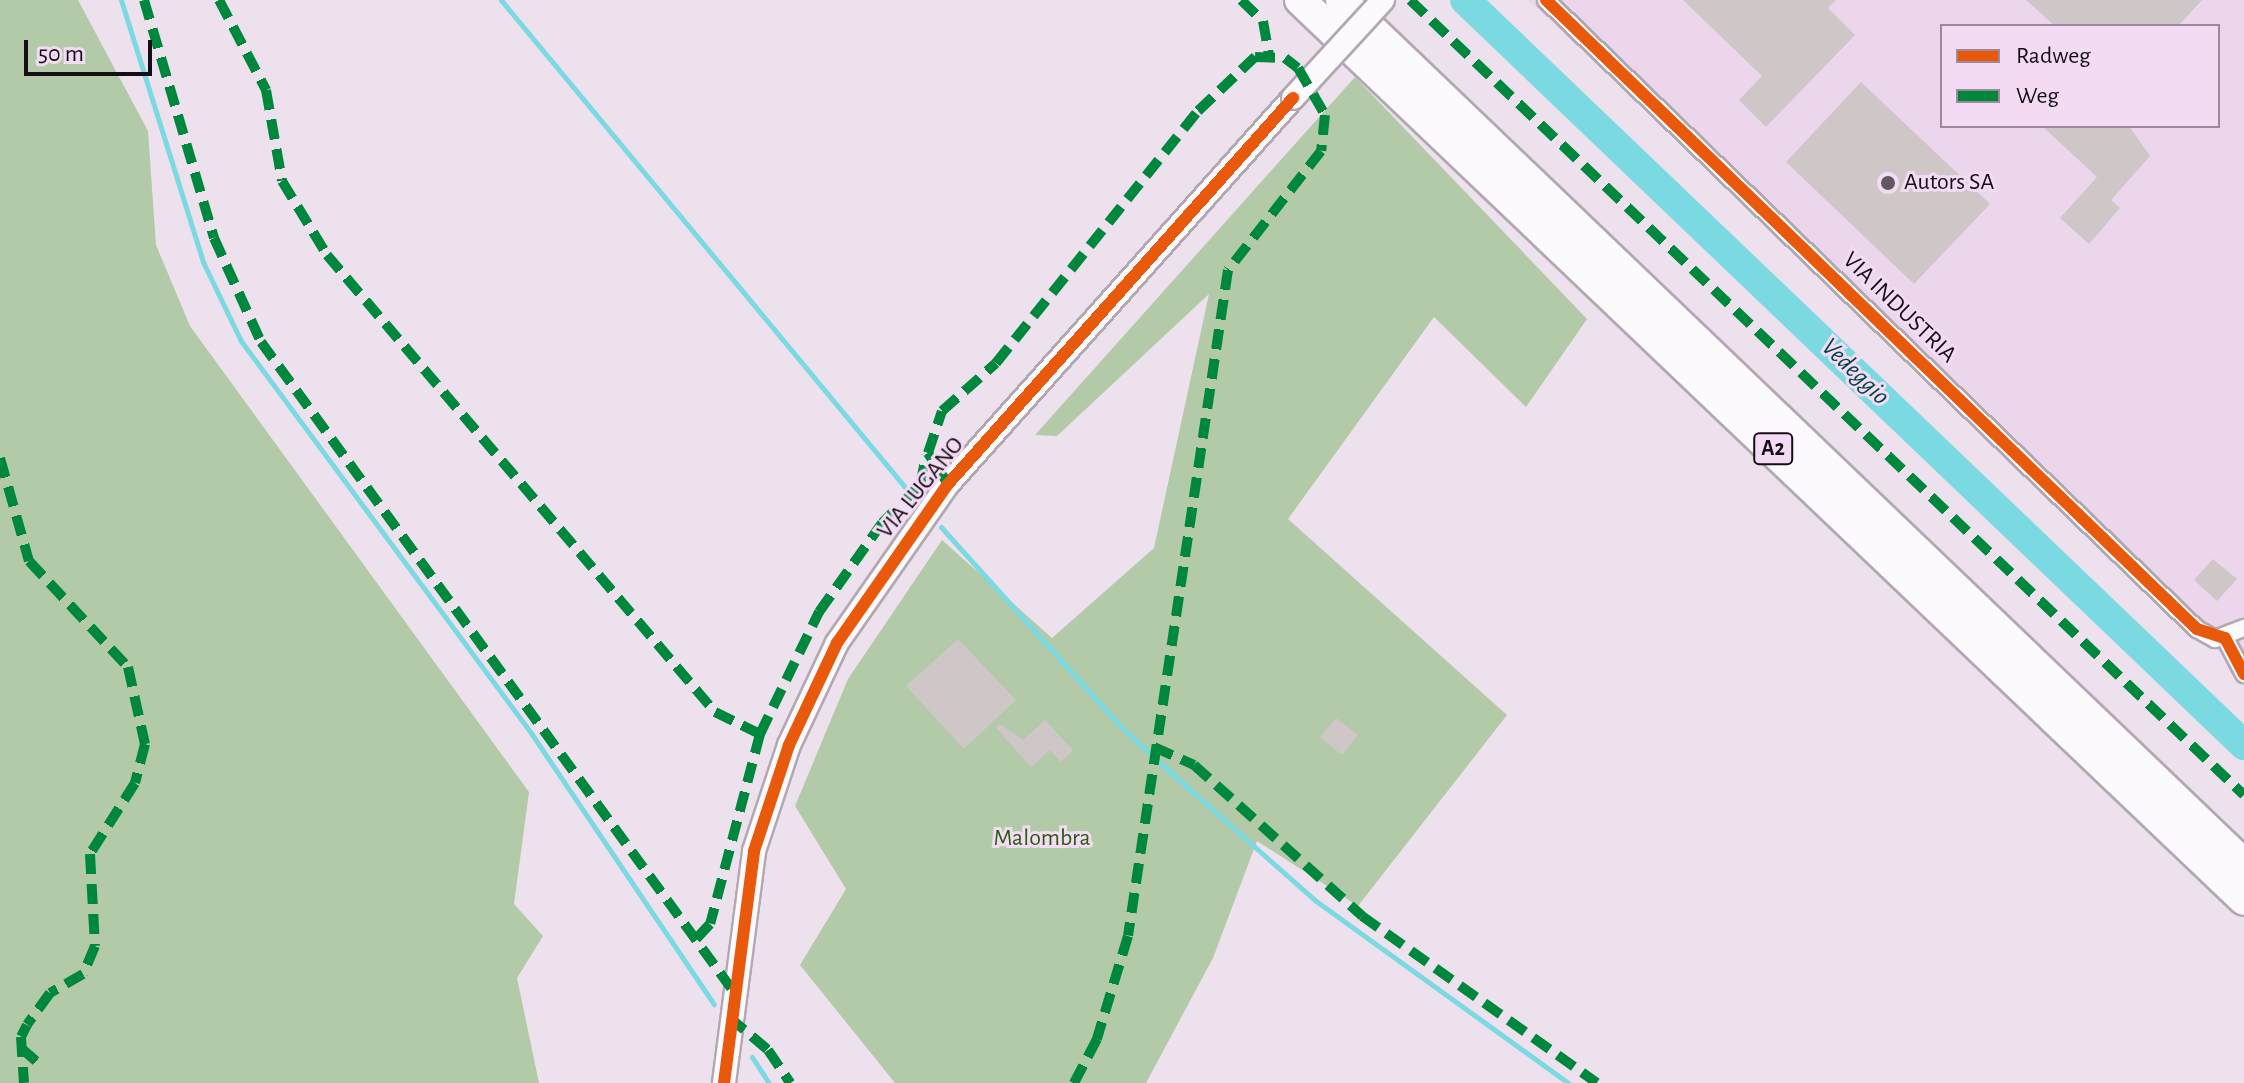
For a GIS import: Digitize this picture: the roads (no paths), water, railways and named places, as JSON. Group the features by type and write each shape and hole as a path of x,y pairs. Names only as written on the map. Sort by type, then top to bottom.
{"highway":[{"name":"A2","path":"1300,0 2244,900"},
{"name":"A2","path":"1341,0 2244,864"}],"main road":[{"name":"VIA LUGANO","path":"724,1083 731,988 754,851 789,745 876,580 948,484 1383,0"}],"street":[{"name":"VIA INDUSTRIA","path":"1546,0 2197,629 2225,638"},
{"path":"2244,628 2225,638 2244,674"}],"waterway":[{"path":"121,0 203,262 241,341 531,733 714,1004"},
{"path":"501,0 909,492"},
{"name":"Vedeggio","path":"1465,0 2244,745"},
{"path":"941,527 1119,725 1187,787 1316,901 1568,1083"},
{"path":"752,1057 769,1083"}],"place":[{"name":"Autors SA","path":"1888,183"}],"park label":[{"name":"Malombra","path":"1042,839"}]}
